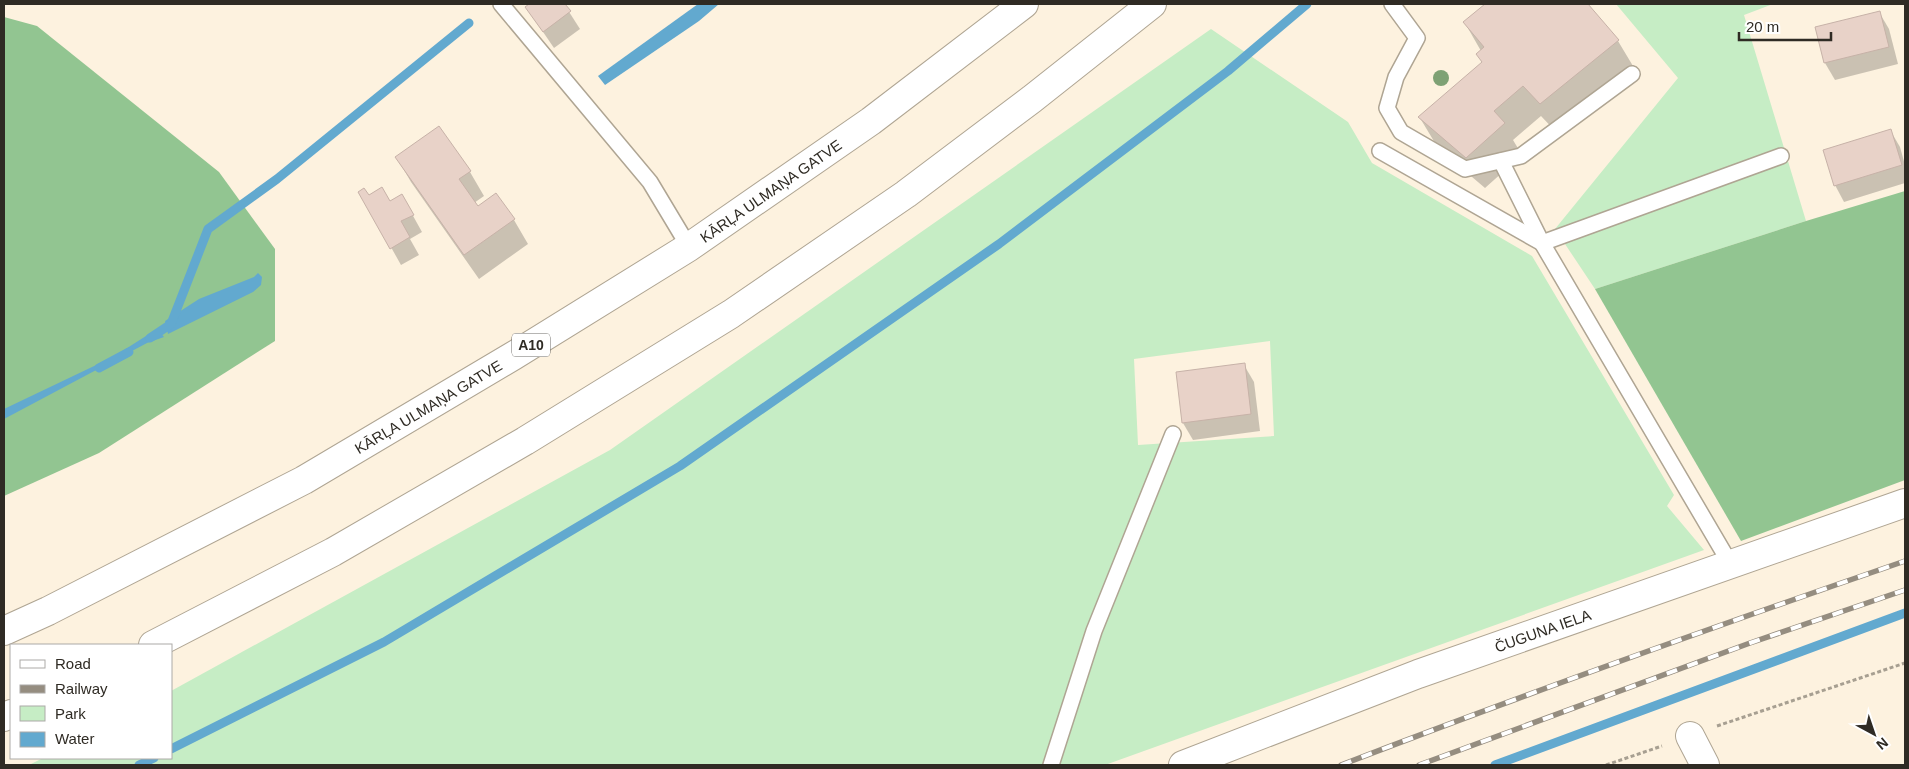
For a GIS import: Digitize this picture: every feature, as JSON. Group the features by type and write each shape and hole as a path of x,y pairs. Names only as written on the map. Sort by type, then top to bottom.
{"main road":[{"name":"KĀRĻA ULMAŅA GATVE","path":"4,631 48,611 304,480 513,356 689,247 871,121 1024,4"},
{"path":"155,644 342,547 526,441 731,314 906,194 1032,99 1152,4"},
{"name":"ČUGUNA IELA","path":"1183,765 1418,674 1905,503"},
{"path":"1690,736 1705,765"}],"lane":[{"path":"501,4 650,182 689,247"},
{"path":"1392,4 1417,38 1396,77 1387,108 1401,132 1465,169 1521,156 1632,74"},
{"path":"1380,151 1542,243 1781,156"},
{"path":"1501,161 1542,243 1731,565"},
{"path":"1050,765 1094,631 1173,434"}],"path":[{"path":"1606,765 1905,663"}],"green space":[{"path":"1616,4 1773,4 1744,15 1806,221 1595,289 1555,229 1678,78"},
{"path":"4,17 37,26 219,172 275,249 275,341 99,453 4,496"},
{"path":"1211,29 1348,122 1372,163 1532,256 1674,495 1667,506 1704,550 1105,765 29,765 41,759 172,759 172,690 610,450","holes":["1270,341 1274,436 1138,445 1134,359"]},
{"path":"1905,191 1905,480 1741,541 1595,289"}],"water":[{"path":"698,4 719,4 699,21 605,85 598,76"},
{"path":"258,273 262,277 261,285 253,292 168,334 165,321 199,299 254,277"},
{"path":"157,329 164,337 147,343 4,419 4,409 113,357"}],"building":[{"path":"529,4 565,4 571,11 543,32 525,7"},
{"path":"1485,4 1588,4 1619,40 1540,104 1523,86 1494,111 1505,123 1466,158 1418,117 1482,62 1476,54 1484,47 1463,22"},
{"path":"1880,11 1889,47 1824,63 1815,27"},
{"path":"439,126 471,171 459,179 478,206 496,193 515,219 464,255 395,157"},
{"path":"1891,129 1902,165 1834,186 1823,150"},
{"path":"382,187 390,201 402,194 414,215 401,221 410,237 390,249 358,192 364,188 369,195"},
{"path":"1245,363 1251,414 1182,423 1176,372"}],"waterway":[{"path":"172,748 384,642 680,466 999,244 1228,71 1307,4"},
{"path":"150,338 171,324 208,229 277,179 469,23"},
{"path":"99,368 129,352"},
{"path":"1495,765 1905,613"},
{"path":"139,765 152,759"}],"railway":[{"path":"1341,765 1622,660 1905,561"},
{"path":"1419,765 1750,643 1905,590"}]}
